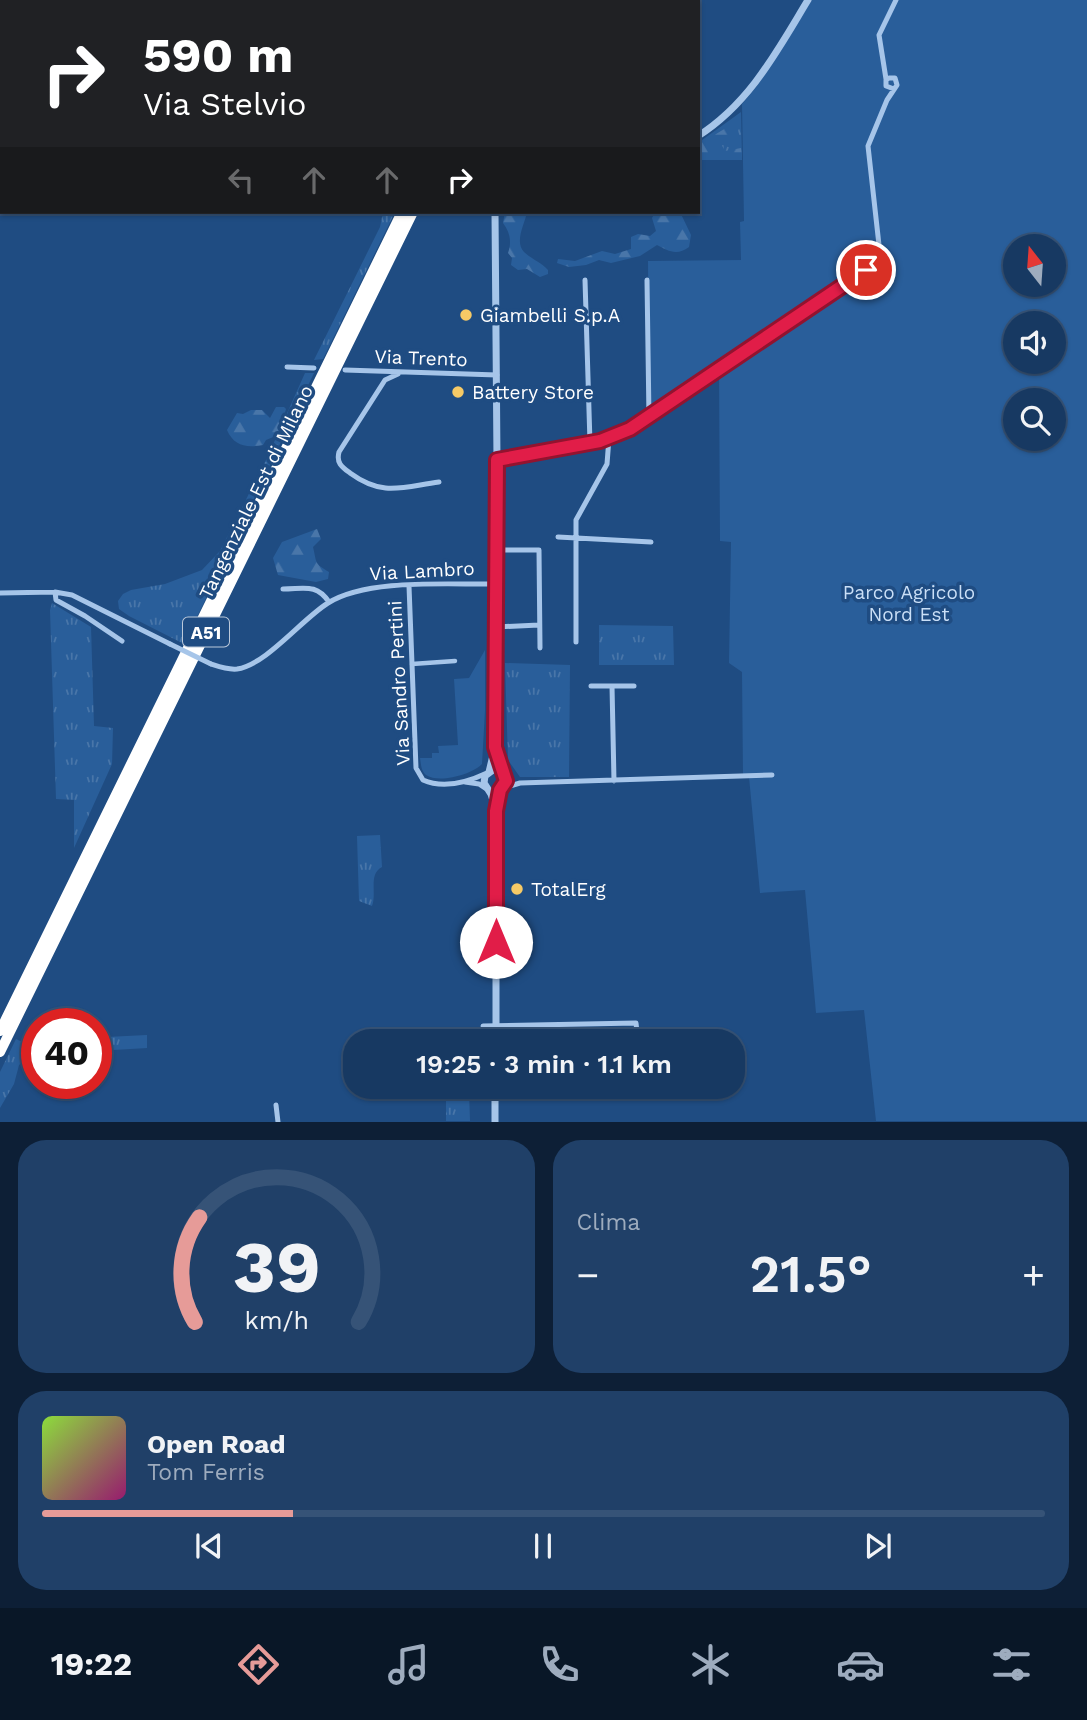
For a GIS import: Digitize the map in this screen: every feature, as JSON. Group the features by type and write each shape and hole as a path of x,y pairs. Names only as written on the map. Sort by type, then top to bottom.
{"highway":[{"name":"Tangenziale Est di Milano","path":"0,1031 399,214"},
{"name":"Tangenziale Est di Milano","path":"0,1052 411,214"}],"street":[{"path":"30,0 58,0"},
{"path":"700,135 720,121 749,93 808,0"},
{"path":"889,86 879,46 879,35 896,0"},
{"path":"886,68 897,83 889,86"},
{"path":"497,460 610,438 649,418 866,270 876,260 879,245 868,146 887,100 893,77"},
{"name":"Via Trento","path":"495,214 495,747"},
{"path":"585,280 590,443"},
{"path":"647,280 649,418"},
{"path":"287,367 314,368"},
{"name":"Via Trento","path":"345,370 398,374 497,375"},
{"path":"398,374 385,380 339,452 338,461 364,484 377,488 439,482"},
{"path":"576,642 575,537 578,513 607,464 610,438"},
{"path":"558,537 650,542"},
{"path":"496,550 539,550 540,648"},
{"name":"Via Lambro","path":"0,593 55,592 80,598 211,664 230,669 250,665 329,602 368,589 496,584"},
{"name":"Via Sandro Pertini","path":"409,586 415,763 423,780 436,784 462,782"},
{"path":"283,589 314,589 321,591 329,602"},
{"path":"55,592 56,600 122,640"},
{"path":"496,627 540,625"},
{"path":"412,664 455,662"},
{"path":"591,686 634,686"},
{"path":"612,686 614,781"},
{"path":"495,747 484,783 491,794 496,811"},
{"path":"495,747 504,776 496,811 496,1026"},
{"path":"462,782 498,771 520,783"},
{"path":"462,782 479,784 495,792 520,783 772,775"},
{"path":"483,1026 636,1023 637,1029"},
{"path":"495,1099 495,1122"},
{"path":"276,1105 278,1122"}],"green space":[{"name":"Parco Agricolo Nord Est","path":"812,0 1087,0 1087,1121 876,1121 864,1010 816,1013 805,890 760,893 749,777 743,776 742,672 729,663 731,542 720,541 719,367 653,411 649,408 648,261 741,260 740,222 744,221 742,104 757,86"},
{"path":"741,112 742,160 700,160 700,142"},
{"path":"739,120 738,134 719,140 725,151 741,148 742,156 739,159 700,158 700,144"},
{"path":"383,214 394,214 323,359 314,360 380,227"},
{"path":"505,214 526,214 520,238 521,248 545,267 548,274 540,277 527,269 518,270 511,265 512,258 508,253 510,237 503,223"},
{"path":"654,214 681,214 691,235 689,247 677,252 657,245 640,256 611,263 599,260 569,267 557,263 558,259 575,261 602,251 615,254 631,249 631,237 638,234 650,236 656,231 652,218"},
{"path":"305,373 314,373 184,644 119,609 118,601 123,594 165,584 202,570 220,551 267,458"},
{"path":"276,407 286,409 278,435 266,440 263,445 241,445 233,440 227,430 237,413 262,410 270,418"},
{"path":"317,529 321,539 313,547 315,557 318,565 329,572 328,579 316,582 278,575 273,558 282,542"},
{"path":"52,603 91,627 94,726 113,728 112,764 74,848 74,800 56,799 50,610"},
{"path":"599,625 673,626 674,665 599,665"},
{"path":"485,650 482,764 456,777 432,778 422,769 420,758 432,758 432,753 439,753 438,746 458,745 454,679 469,678"},
{"path":"505,663 570,665 569,777 520,777 508,760"},
{"path":"380,835 382,867 375,874 372,906 359,901 357,836"},
{"path":"147,1035 147,1048 112,1050 112,1037"},
{"path":"16,1039 21,1041 21,1063 14,1084 0,1108 0,1072"},
{"path":"446,1099 469,1099 470,1121 446,1121"}],"place":[{"name":"Giambelli S.p.A","path":"466,315"},
{"name":"Battery Store","path":"458,392"},
{"name":"TotalErg","path":"517,889"}],"route":[{"path":"496,942 496,811 500,790 506,781 495,747 497,460 600,441 630,429 866,270"}]}
